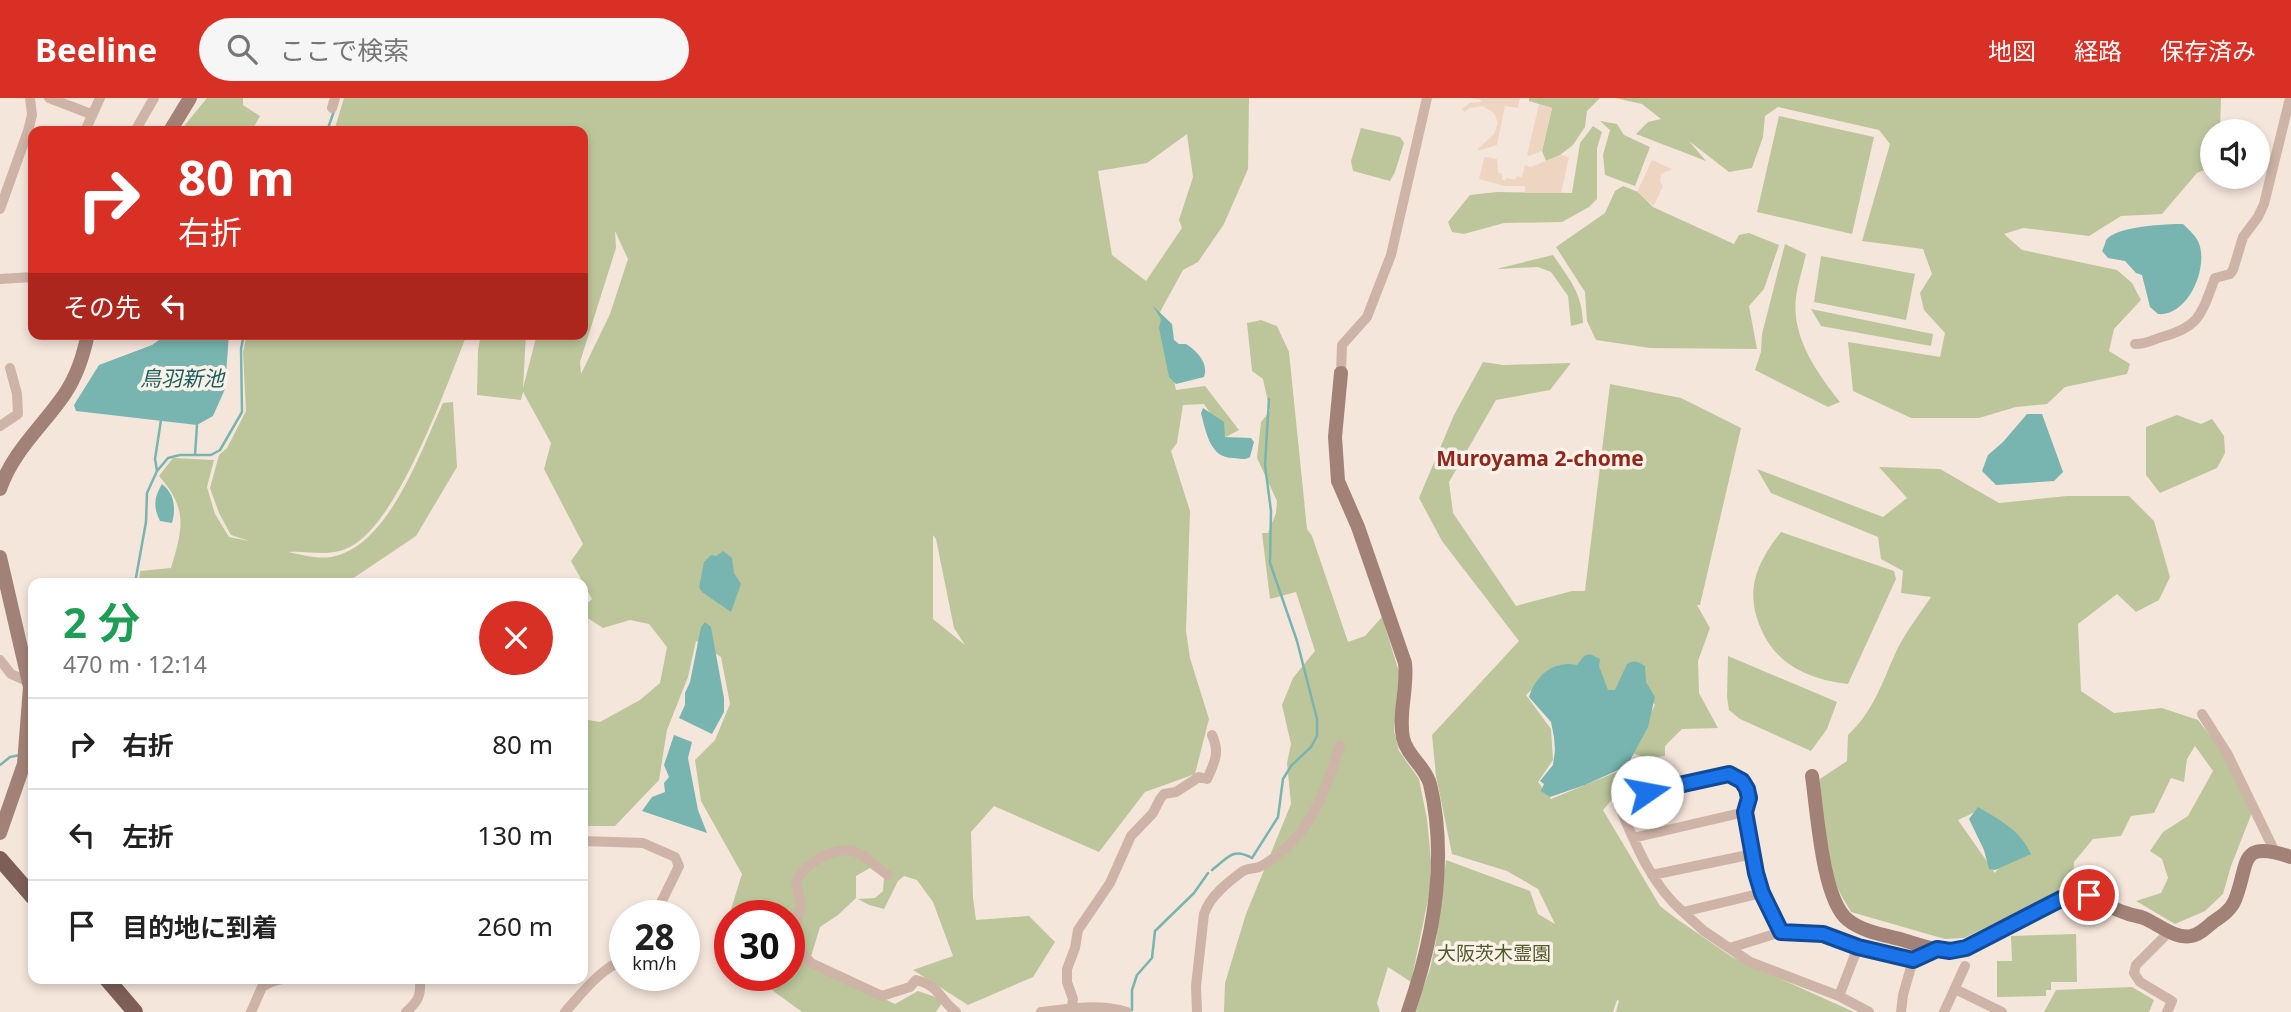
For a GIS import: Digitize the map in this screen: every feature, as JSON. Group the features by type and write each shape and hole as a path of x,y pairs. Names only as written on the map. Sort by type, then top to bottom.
{"main road":[{"path":"0,859 28,891"},
{"path":"111,984 135,1012"}],"street":[{"path":"29,126 32,115 30,98"},
{"path":"52,98 91,114"},
{"path":"87,126 100,98"},
{"path":"138,126 154,98"},
{"path":"173,126 190,98"},
{"path":"1408,1012 1422,973 1427,948 1439,859 1436,828 1426,773 1408,749 1403,736 1405,663 1358,527 1338,481 1335,437 1342,345 1367,317 1391,255 1427,98"},
{"path":"2135,344 2144,344 2192,326 2215,278 2230,274 2233,270 2243,237 2264,204 2290,98"},
{"path":"0,209 28,131"},
{"path":"0,279 28,276"},
{"path":"0,488 8,468 25,443 65,394 82,360 87,340"},
{"path":"0,426 18,414 17,394 10,368"},
{"path":"0,557 28,678"},
{"path":"0,660 11,674 28,682"},
{"path":"0,833 26,755 28,706"},
{"path":"2202,714 2228,755 2275,852"},
{"path":"1071,1010 1073,999 1067,975 1078,930 1110,883 1131,836 1153,813 1164,794 1176,792 1199,777 1207,779 1217,758 1212,735"},
{"path":"1198,1012 1196,986 1204,914 1208,903 1246,869 1259,867 1289,845 1314,815 1328,784 1339,745"},
{"path":"1781,932 1762,893 1745,812 1749,798 1742,781 1729,774 1620,797 1618,803 1652,875 1672,902 1704,931 1750,962 1839,996 1869,1012"},
{"path":"1812,776 1828,883 1841,913 1848,921 1866,930 1937,949 1950,951 1966,948 2061,899 2074,895 2089,895 2125,913 2143,917 2179,936 2190,936 2200,932 2229,910 2235,901 2244,864 2250,855 2258,850 2291,857"},
{"path":"1633,838 1745,812"},
{"path":"588,841 643,843 675,858 679,866 662,900"},
{"path":"888,875 861,854 848,850 839,850 805,869 796,881 800,906 796,927 798,948 811,963 882,996 910,987 916,980 926,983 956,1012"},
{"path":"1652,875 1753,854"},
{"path":"1683,912 1762,893"},
{"path":"2167,1012 2172,1001 2140,982 2134,973 2136,965 2169,931"},
{"path":"1730,948 1781,932 1823,934 1858,947 1913,960 1937,949"},
{"path":"1839,996 1858,947"},
{"path":"1901,1012 1913,960"},
{"path":"1944,1012 1965,966"},
{"path":"565,1012 593,980 609,967"},
{"path":"251,1012 261,987 267,984"},
{"path":"406,1012 420,997 420,984"},
{"path":"1955,989 2002,1012"},
{"path":"1041,1012 1114,1009 1127,1012"}],"green space":[{"path":"207,98 243,98 243,105 260,116 255,126 184,126"},
{"path":"344,98 1249,98 1248,169 1224,224 1198,262 1183,270 1160,312 1176,390 1205,386 1239,430 1226,437 1204,404 1183,405 1177,443 1171,451 1190,511 1186,631 1190,658 1209,719 1195,774 1145,792 1099,852 994,806 971,832 976,920 1029,916 1055,942 1033,977 968,1005 913,970 953,956 933,902 917,880 904,876 898,881 884,909 869,905 858,899 875,898 883,891 884,878 870,868 856,876 856,898 820,927 809,963 895,1004 918,991 944,1000 936,1012 802,1012 773,991 805,991 805,900 734,900 742,874 701,801 695,760 715,740 730,704 721,657 696,641 688,677 667,730 659,780 615,826 588,826 588,720 600,722 640,700 660,683 667,647 649,624 630,620 603,628 588,618 588,603 592,599 588,592 588,578 580,578 571,561 583,544 544,469 551,443 523,392 521,400 477,395 480,340 526,340 523,388 535,340 587,340 580,362 581,374 610,314 628,259 615,231 616,248 588,337 588,126 336,126","holes":["1187,134 1193,177 1179,220 1182,228 1146,281 1112,255 1098,171 1147,163","933,535 954,628 965,645 933,619"]},
{"path":"1529,98 1600,98 1587,111 1585,127 1573,145 1546,161 1542,151 1552,108 1529,101"},
{"path":"1615,98 2221,98 2220,119 2200,119 2200,172 2162,214 2121,216 2089,236 2023,228 2004,234 2022,250 2117,270 2132,283 2141,300 2114,329 2109,351 2130,364 2127,374 2065,387 2047,404 2016,407 1979,418 1911,418 1853,391 1848,342 1940,357 1945,333 1924,310 1920,293 1932,274 1923,249 1862,241 1890,144 1879,130 1778,107 1765,116 1763,137 1752,168 1729,172 1689,141 1706,161 1636,134 1648,122 1661,119 1642,104"},
{"path":"1779,116 1874,137 1852,234 1757,212"},
{"path":"1600,121 1617,124 1624,135 1650,147 1635,186 1605,175 1603,155 1610,130"},
{"path":"1593,126 1602,132 1597,148 1597,199 1589,207 1562,222 1504,223 1464,234 1452,232 1448,222 1470,195 1497,192 1572,193 1580,143"},
{"path":"1361,128 1400,137 1404,143 1390,181 1353,171 1351,161"},
{"path":"1623,186 1638,192 1653,207 1734,244 1739,235 1749,233 1779,245 1764,289 1749,306 1757,349 1650,348 1596,340 1587,321 1585,292 1556,247 1605,213 1615,191"},
{"path":"1785,244 1806,254 1796,297 1798,326 1807,354 1840,402 1828,407 1755,370"},
{"path":"1553,255 1577,294 1583,323 1571,326 1568,296 1551,272 1538,267 1496,269"},
{"path":"1821,256 1915,274 1906,320 1814,302"},
{"path":"1811,309 1933,334 1931,346 1821,326"},
{"path":"1261,320 1277,326 1289,352 1307,529 1312,536 1348,642 1365,636 1382,617 1399,672 1394,731 1399,751 1419,779 1427,819 1431,861 1430,890 1411,982 1388,967 1377,1003 1380,1012 1224,1012 1225,983 1246,914 1291,804 1287,763 1291,744 1282,705 1293,678 1315,651 1296,592 1270,599 1262,533 1268,533 1276,513 1277,501 1257,458 1261,422 1270,411 1263,379 1252,371 1247,323"},
{"path":"246,340 465,340 434,417 403,483 386,511 368,533 342,550 326,553 288,552 331,557 352,549 370,535 400,494 443,403 453,402 457,467 416,536 353,578 139,578 140,571 171,568 175,554 180,530 179,509 159,476 173,458 214,460 207,487 215,514 229,537 249,541 231,535 210,488 219,455 227,448 246,411 243,352"},
{"name":"大阪茨木霊園","path":"1483,362 1503,365 1571,363 1550,390 1496,400 1449,482 1453,513 1516,606 1572,591 1585,591 1610,384 1681,398 1741,428 1700,605 1697,605 1710,628 1698,661 1699,693 1718,728 1682,729 1665,746 1665,756 1645,758 1631,752 1630,733 1642,737 1642,730 1655,705 1640,683 1640,663 1611,696 1576,672 1559,665 1526,695 1551,729 1553,760 1538,782 1551,799 1624,769 1630,779 1603,810 1660,906 1732,957 1854,1012 1616,1012 1617,1000 1613,1012 1414,1012 1430,969 1436,941 1446,860 1530,891 1538,914 1555,924 1538,889 1507,871 1452,854 1436,776 1432,735 1519,641 1442,541 1419,498 1454,415"},
{"path":"2177,415 2201,424 2212,419 2224,436 2225,453 2217,468 2160,493 2146,475 2146,427"},
{"path":"1879,467 1940,469 1999,503 2067,496 2129,496 2154,521 2170,577 2159,600 2136,612 2117,594 2078,624 2081,691 2114,713 2162,708 2198,720 2229,760 2253,810 2223,894 2205,911 2175,924 2136,901 2161,893 2168,878 2162,859 2150,851 2163,832 2188,816 2213,771 2195,746 2187,759 2184,782 2171,778 2154,813 2131,816 2121,836 2093,839 2074,862 2073,885 1964,938 1945,939 1851,912 1837,887 1829,858 1822,819 1820,779 1847,761 1848,735 1864,717 1907,632 1931,597 1901,593 1903,571 1881,559 1878,537 1771,493 1757,469 1883,517 1907,498","holes":["1975,812 2005,858 1995,873 1958,820"]},
{"path":"1781,532 1894,571 1896,579 1848,684 1817,678 1791,665 1771,646 1763,633 1755,609 1754,584 1762,561"},
{"path":"1728,656 1837,702 1827,729 1811,751 1740,719 1729,710"},
{"path":"2076,934 2077,982 2051,982 2051,990 2046,990 2046,996 1997,997 1997,961 2012,961 2011,936"},
{"path":"2132,987 2154,1000 2149,1012 2044,1012 2056,990"}],"shaded area":[{"path":"1472,98 1520,98 1518,108 1505,106 1497,145 1477,150 1494,134 1498,123 1494,113 1482,106 1470,108 1465,112 1462,109 1470,103 1481,102"},
{"path":"1539,104 1552,108 1542,151 1529,156 1527,155"},
{"path":"1560,155 1569,157 1561,193 1525,193 1525,186 1505,186 1479,179 1484,158 1487,157 1497,159 1498,172 1505,181 1506,178 1515,180 1517,176 1522,177 1525,165 1531,167"},
{"path":"1652,160 1672,169 1661,174 1660,182 1663,186 1654,206 1637,192"}],"water":[{"path":"2183,224 2198,241 2201,251 2199,276 2187,299 2179,307 2169,313 2158,314 2150,307 2142,275 2136,273 2125,261 2108,258 2102,251 2106,240 2120,232 2142,227"},
{"path":"1152,305 1172,324 1174,340 1179,344 1186,344 1201,358 1205,367 1204,377 1176,384 1169,377 1159,328 1161,319"},
{"name":"鳥羽新池","path":"159,340 229,340 225,389 213,416 197,425 76,411 74,405 99,365"},
{"path":"1203,408 1224,422 1225,437 1251,438 1254,442 1250,457 1225,457 1214,449 1205,428 1201,413"},
{"path":"2027,414 2042,414 2063,472 2054,481 1996,485 1982,471 1988,455"},
{"path":"162,484 170,492 173,502 172,523 160,521 156,511 157,493"},
{"path":"723,551 732,558 734,573 741,584 731,612 699,587 704,562 711,555 716,556"},
{"path":"705,622 711,627 724,698 724,712 712,734 679,718 685,705 685,693 690,682 701,627"},
{"path":"1590,654 1600,659 1599,666 1608,690 1615,690 1629,662 1638,662 1645,666 1646,682 1655,697 1648,727 1627,766 1550,797 1541,791 1544,784 1540,781 1553,765 1555,750 1551,722 1529,697 1536,682 1547,671 1561,665 1577,665 1584,656"},
{"path":"674,735 692,742 688,758 698,810 707,833 642,811 652,797 665,792 664,783 669,777 664,765"},
{"path":"1978,807 2015,832 2031,854 1995,870 1989,869 1984,850 1969,819"}],"waterway":[{"path":"329,126 334,111"},
{"path":"136,578 146,522 147,493 157,471 168,458 180,455 211,455 220,450 242,412 243,340"},
{"path":"1212,870 1235,854 1252,858 1278,817 1283,779 1291,766 1311,747 1317,736 1317,719 1297,641 1270,563 1271,511 1265,465 1269,399"},
{"path":"157,471 155,459 161,420"},
{"path":"195,455 197,425"},
{"path":"0,765 10,757 20,755"},
{"path":"1132,1010 1132,990 1137,975 1152,958 1155,931 1194,893 1208,873"}],"district":[{"name":"Muroyama 2-chome","path":"1540,458"}],"route":[{"path":"1647,792 1729,774 1745,784 1749,798 1745,812 1756,873 1762,893 1781,932 1823,934 1858,947 1913,960 1937,949 1950,951 1966,948 2061,899 2074,895 2089,895"}]}
